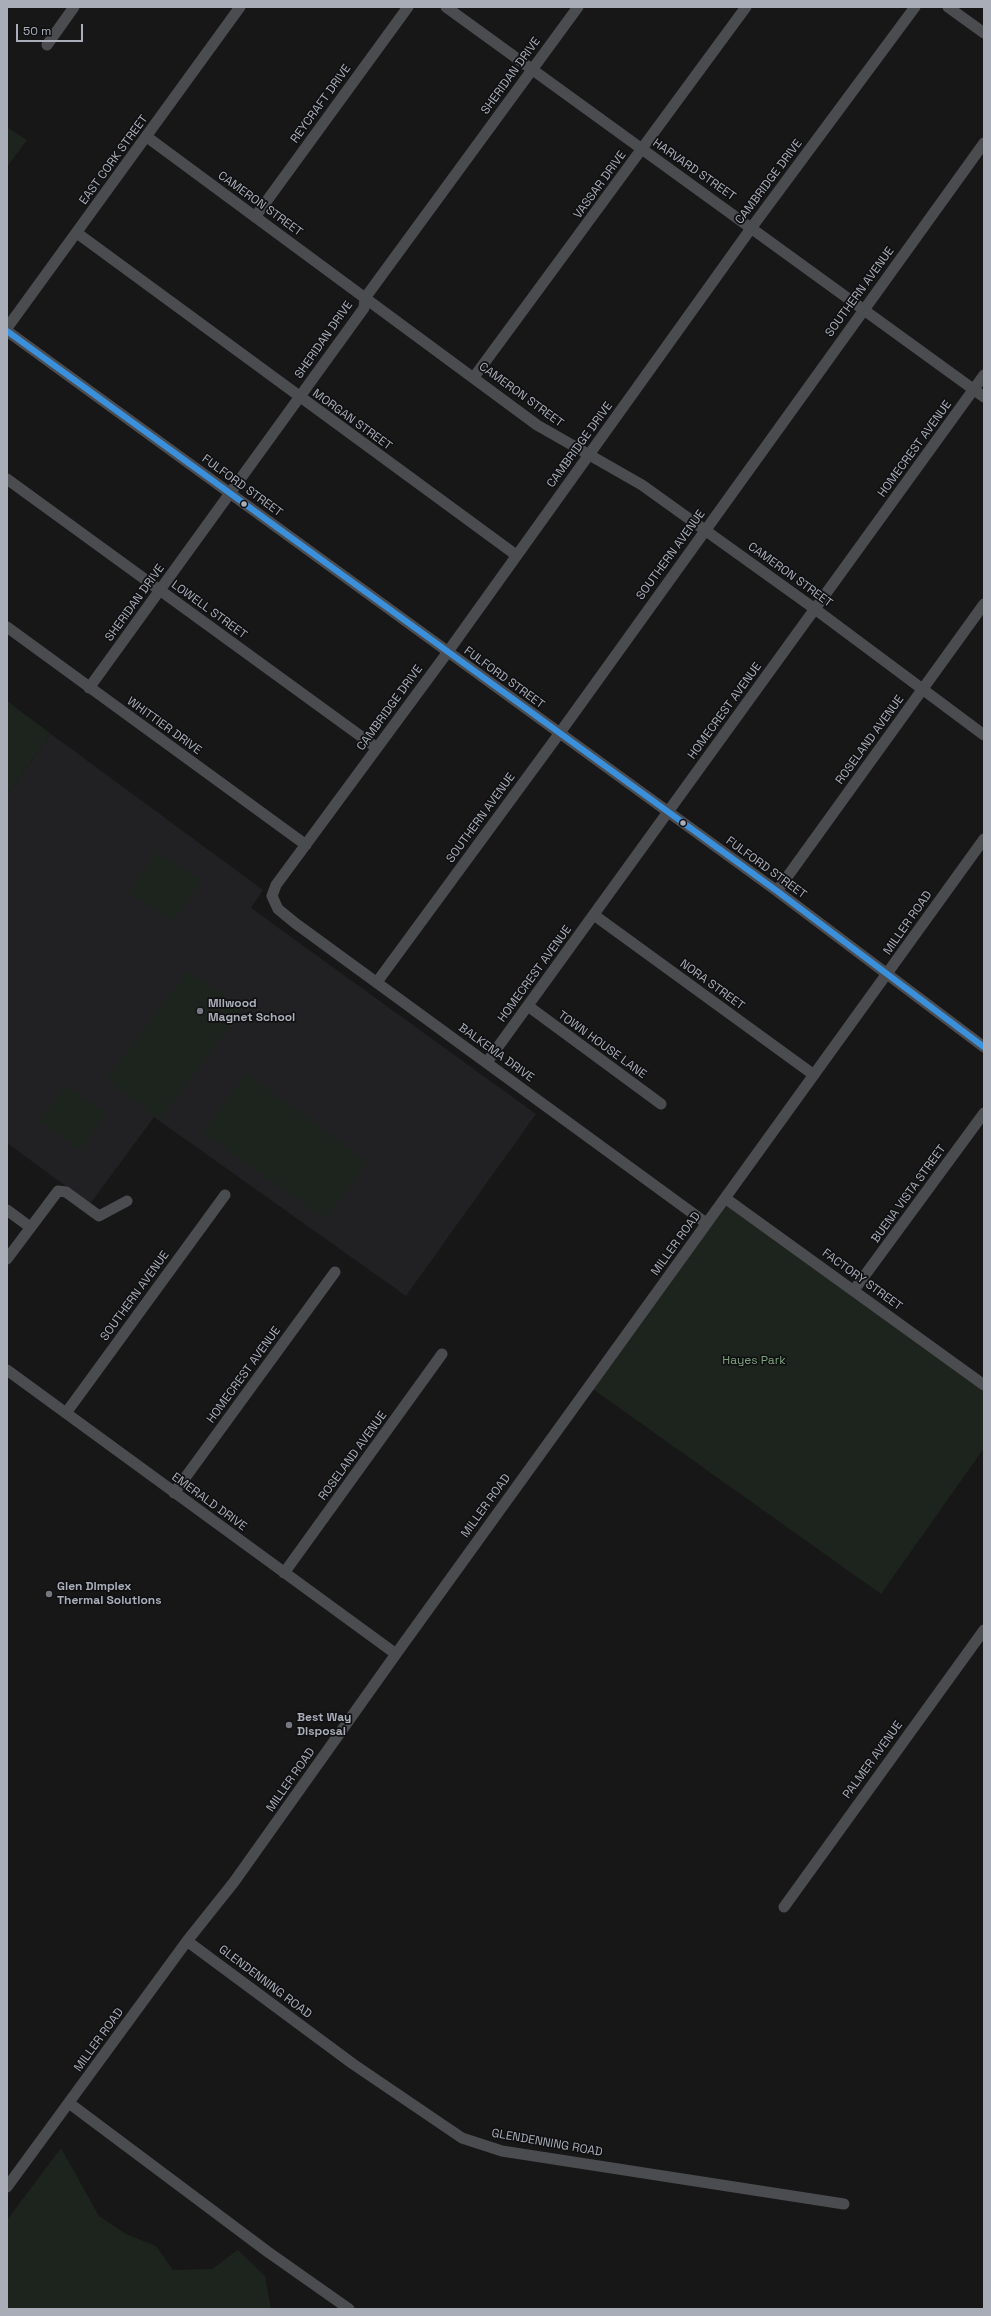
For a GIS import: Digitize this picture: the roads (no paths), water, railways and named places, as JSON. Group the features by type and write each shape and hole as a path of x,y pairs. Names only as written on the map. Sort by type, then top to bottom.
{"street":[{"path":"47,45 74,7"},
{"name":"EAST CORK STREET","path":"7,330 76,233 147,138 240,7"},
{"name":"REYCRAFT DRIVE","path":"255,217 408,7"},
{"name":"HARVARD STREET","path":"446,7 642,150 752,227 984,397"},
{"name":"SHERIDAN DRIVE","path":"89,688 364,308 366,298 578,7"},
{"name":"VASSAR DRIVE","path":"474,377 746,7"},
{"name":"CAMBRIDGE DRIVE","path":"273,902 272,896 276,885 447,653 752,227 915,7"},
{"path":"948,7 984,33"},
{"name":"CAMERON STREET","path":"147,138 474,377 537,425 642,485 815,609 984,734"},
{"name":"SOUTHERN AVENUE","path":"378,982 559,734 863,309 984,143"},
{"name":"MORGAN STREET","path":"76,233 516,556"},
{"name":"FULFORD STREET","path":"7,330 447,653 777,891 876,964 887,975 984,1047"},
{"name":"HOMECREST AVENUE","path":"487,1062 984,375"},
{"name":"LOWELL STREET","path":"7,480 377,748"},
{"name":"ROSELAND AVENUE","path":"777,891 984,604"},
{"name":"WHITTIER DRIVE","path":"7,627 306,845"},
{"name":"MILLER ROAD","path":"7,2187 187,1941 234,1882 396,1654 984,839"},
{"name":"BALKEMA DRIVE","path":"273,902 295,923 378,982 706,1223"},
{"name":"NORA STREET","path":"594,915 814,1075"},
{"name":"TOWN HOUSE LANE","path":"528,1006 661,1104"},
{"name":"BUENA VISTA STREET","path":"854,1290 984,1113"},
{"path":"7,1259 30,1226 58,1191 66,1192 99,1216 127,1201"},
{"name":"SOUTHERN AVENUE","path":"66,1413 224,1195"},
{"name":"FACTORY STREET","path":"725,1198 984,1385"},
{"path":"7,1210 30,1226"},
{"name":"HOMECREST AVENUE","path":"174,1493 335,1272"},
{"name":"ROSELAND AVENUE","path":"284,1573 442,1354"},
{"name":"EMERALD DRIVE","path":"7,1370 396,1654"},
{"name":"PALMER AVENUE","path":"784,1907 984,1630"},
{"name":"GLENDENNING ROAD","path":"187,1941 353,2064 462,2138 502,2150 844,2204"},
{"path":"69,2103 268,2252 348,2309"}],"place":[{"name":"Milwood Magnet School","path":"200,1011"},
{"name":"Glen Dimplex Thermal Solutions","path":"49,1594"},
{"name":"Best Way Disposal","path":"289,1725"}],"park label":[{"name":"Hayes Park","path":"754,1361"}]}
